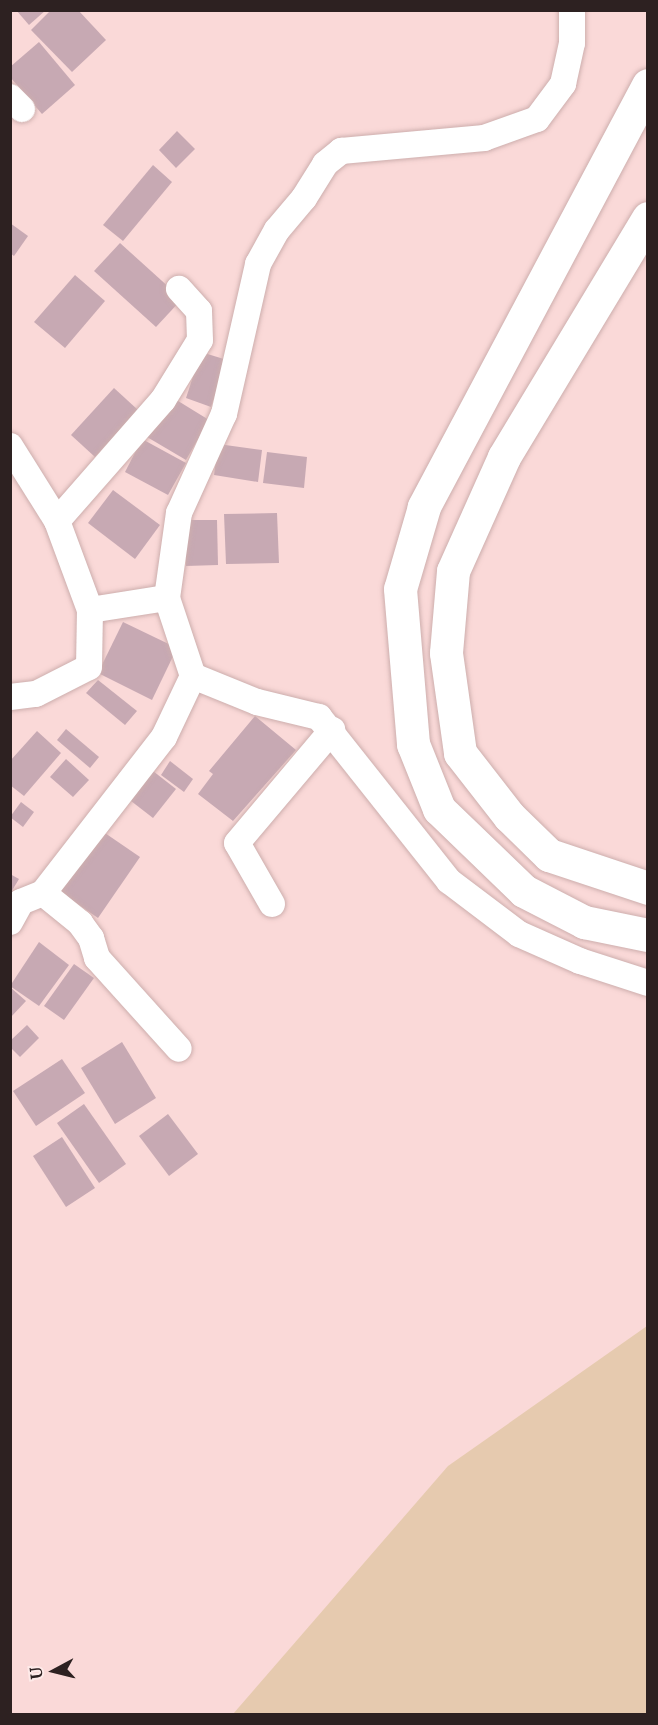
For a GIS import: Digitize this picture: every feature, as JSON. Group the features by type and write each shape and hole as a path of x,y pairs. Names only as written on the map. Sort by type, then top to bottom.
{"highway":[{"path":"648,85 424,507 400,589 403,659 413,744 439,809 524,891 584,922 648,935"},
{"path":"648,218 504,457 453,571 446,653 460,753 509,816 549,855 648,888"}],"street":[{"path":"10,922 21,902 43,893 164,737 194,676 167,598 179,513 224,414 258,264 277,230 304,198 325,164 341,151 484,138 537,119 563,84 572,43 572,10"},
{"path":"57,521 163,400 200,340 199,311 179,289"},
{"path":"10,446 57,521 90,610 89,668 36,694 10,698"},
{"path":"90,610 167,598"},
{"path":"194,676 257,702 319,717 332,730 363,777 448,880 519,934 580,961 648,983"},
{"path":"272,904 237,843 332,730"},
{"path":"43,893 80,923 91,938 97,958 179,1049"}],"shaded area":[{"path":"647,1326 647,1714 233,1714 448,1466"}],"building":[{"path":"16,10 46,10 29,25"},
{"path":"51,10 78,10 106,40 72,72 31,30"},
{"path":"39,42 75,85 42,114 10,77 10,67"},
{"path":"177,131 195,149 176,168 159,150"},
{"path":"153,165 172,182 123,241 103,225"},
{"path":"10,223 28,236 14,256 10,253"},
{"path":"120,243 182,299 156,327 94,271"},
{"path":"75,275 105,301 65,348 34,322"},
{"path":"201,352 227,360 211,407 186,398"},
{"path":"114,388 138,410 95,457 71,435"},
{"path":"170,396 209,420 186,460 147,437"},
{"path":"142,439 186,463 168,495 125,472"},
{"path":"218,444 262,450 258,482 214,475"},
{"path":"267,452 307,457 304,488 263,483"},
{"path":"113,490 160,525 135,559 88,523"},
{"path":"277,513 279,563 226,564 224,514"},
{"path":"185,520 217,520 218,565 186,566"},
{"path":"123,622 177,648 152,700 98,673"},
{"path":"98,680 137,711 125,725 86,693"},
{"path":"255,716 296,750 233,821 198,794 213,774 209,771"},
{"path":"66,729 99,757 90,768 57,740"},
{"path":"37,731 61,753 24,796 10,785 10,761"},
{"path":"66,759 89,780 73,797 50,777"},
{"path":"170,761 193,779 184,792 161,775"},
{"path":"144,764 176,789 153,818 122,794"},
{"path":"21,802 34,812 23,827 10,817"},
{"path":"102,831 140,857 98,918 60,892"},
{"path":"10,874 19,879 10,894"},
{"path":"39,942 69,965 39,1006 10,986"},
{"path":"74,964 94,978 64,1020 44,1006"},
{"path":"10,987 26,1001 10,1018"},
{"path":"27,1025 39,1038 20,1057 10,1047 10,1041"},
{"path":"122,1042 156,1098 115,1124 81,1068"},
{"path":"62,1059 85,1093 36,1126 13,1091"},
{"path":"84,1104 126,1164 99,1183 57,1123"},
{"path":"168,1114 198,1154 169,1176 139,1136"},
{"path":"62,1137 95,1188 66,1207 33,1156"}]}
